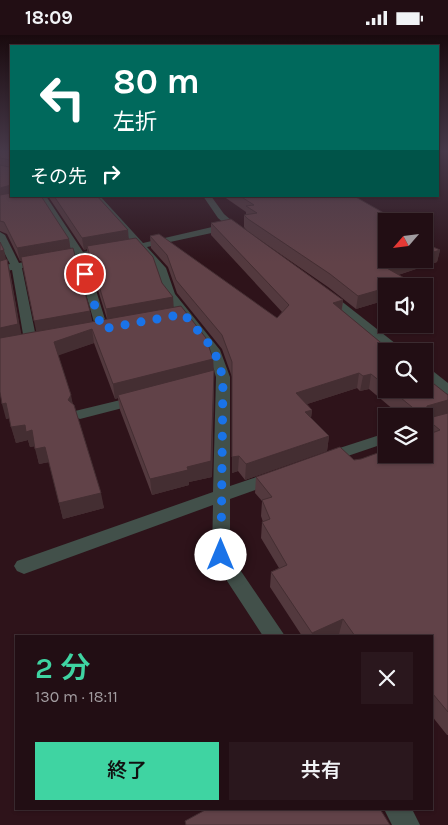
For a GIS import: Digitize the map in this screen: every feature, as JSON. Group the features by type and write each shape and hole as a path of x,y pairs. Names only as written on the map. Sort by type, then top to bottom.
{"street":[{"path":"43,197 80,255 102,329"},
{"path":"96,197 136,246 161,268 179,315 214,350 218,379 221,555 274,635"},
{"path":"208,197 221,216 252,242"},
{"path":"136,246 232,225"},
{"path":"0,235 16,266 35,341 0,347"},
{"path":"0,269 115,249"},
{"path":"320,290 389,343"},
{"path":"433,378 448,390"},
{"path":"80,414 147,397"},
{"path":"312,464 378,441"},
{"path":"24,566 294,470"},
{"path":"397,810 407,825"}],"building":[{"path":"10,193 10,197 42,197 69,239 17,248 4,222 0,221 0,195"},
{"path":"55,197 98,197 128,230 82,238"},
{"path":"242,197 356,197 384,213 378,213 378,268 387,268 404,278 378,278 378,290 358,296 330,274 248,219 244,215 257,213 246,206 254,205"},
{"path":"231,219 343,300 333,303 381,343 378,343 378,380 371,374 363,376 359,373 296,393 312,410 305,412 329,436 246,464 239,456 232,457 232,362 222,335 176,280 167,255 150,236 159,234 277,318 289,305 211,223"},
{"path":"136,238 153,257 162,283 173,297 106,309 87,246"},
{"path":"0,242 4,250 0,251"},
{"path":"433,247 440,250 433,252"},
{"path":"73,248 90,311 34,321 21,257"},
{"path":"7,259 18,324 0,328 0,261"},
{"path":"181,306 206,338 213,359 113,384 92,329 54,342 71,395 68,400 74,405 101,493 59,503 45,447 35,449 32,430 26,432 25,425 11,427 6,403 2,404 0,392 0,338"},
{"path":"214,370 211,461 187,467 188,470 150,479 118,395"},
{"path":"433,383 448,395 448,400 427,406 427,408 413,408 401,398 433,398"},
{"path":"448,413 448,712 433,694 433,635 354,635 343,619 312,633 271,572 287,565 262,522 270,519 262,500 272,497 256,477 340,447 354,460 378,453 378,463 433,463 433,433 440,430 433,424 433,417"},
{"path":"205,810 381,810 390,825 186,825 185,821"}],"route":[{"path":"85,274 102,329 184,314 214,350 223,377 221,555"}]}
